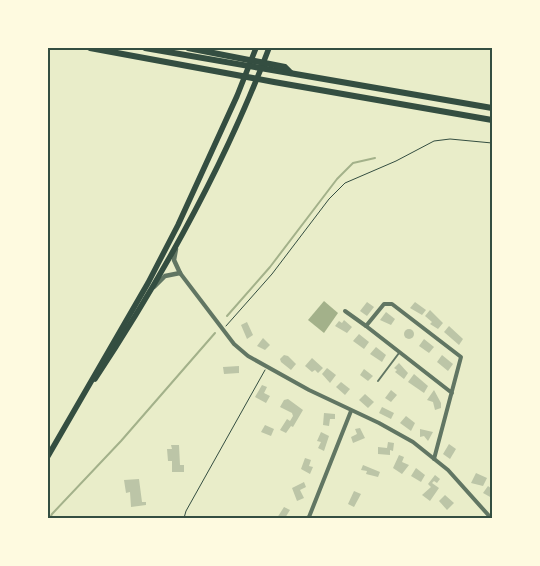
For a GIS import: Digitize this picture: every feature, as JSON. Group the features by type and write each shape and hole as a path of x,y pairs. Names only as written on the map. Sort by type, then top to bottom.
{"highway":[{"path":"90,48 492,120"},
{"path":"145,48 285,67 292,73"},
{"path":"188,48 278,71 492,108"}],"main road":[{"path":"48,456 148,283 178,225 238,96 256,48"},
{"path":"75,408 148,293 208,187 269,48"}],"street":[{"path":"178,239 174,260 180,274 224,328 234,344 266,368 413,442 448,470 492,518"},
{"path":"148,293 165,276 180,274"},
{"path":"366,326 384,304 392,304 461,357 434,459"},
{"path":"345,311 452,393"},
{"path":"309,518 351,411"}],"lane":[{"path":"378,381 399,352"}],"path":[{"path":"224,328 272,274 329,199 345,183 396,161 434,141 450,139 492,143"},
{"path":"184,518 186,511 266,368"}],"shaded area":[{"path":"324,301 338,313 324,333 308,320"}],"building":[{"path":"367,302 374,307 367,316 360,311"},
{"path":"415,302 426,310 422,315 410,308"},
{"path":"430,310 443,323 438,329 430,324 432,322 425,316"},
{"path":"386,312 395,319 391,325 380,320"},
{"path":"344,320 352,327 347,333 335,326 339,321 342,323"},
{"path":"247,322 253,335 247,339 241,325"},
{"path":"449,326 463,339 459,345 444,332"},
{"path":"407,329 411,329 414,334 413,338 407,339 404,336 404,332"},
{"path":"359,334 369,342 364,349 353,341"},
{"path":"263,338 270,345 265,350 257,346"},
{"path":"424,339 434,347 429,353 419,346"},
{"path":"376,347 386,355 382,362 370,354"},
{"path":"284,355 288,356 296,364 291,370 281,362 280,359"},
{"path":"442,355 453,364 448,371 437,362"},
{"path":"312,358 323,368 318,373 315,370 312,372 305,366"},
{"path":"399,363 408,373 404,379 395,372 397,370 394,368"},
{"path":"239,366 239,373 224,374 223,367"},
{"path":"327,368 336,375 330,383 322,374"},
{"path":"364,369 373,376 368,381 360,375"},
{"path":"414,374 428,386 424,393 408,382"},
{"path":"341,382 350,389 345,395 336,387"},
{"path":"262,385 267,387 264,393 270,396 266,403 255,397"},
{"path":"391,390 397,395 391,402 385,398"},
{"path":"434,390 441,403 441,408 435,410 433,402 427,400"},
{"path":"365,394 374,402 368,408 359,400"},
{"path":"288,399 303,410 293,427 291,426 286,433 280,430 287,419 290,421 293,416 292,413 280,407 284,400"},
{"path":"382,407 394,413 391,419 379,413"},
{"path":"324,413 335,414 335,419 330,419 329,426 323,425"},
{"path":"406,416 415,423 411,431 400,423"},
{"path":"265,425 274,429 271,436 261,432"},
{"path":"360,428 365,438 353,443 351,437 357,434 355,429"},
{"path":"420,429 433,432 428,441 424,436 420,437"},
{"path":"321,432 329,436 324,451 318,448 321,442 317,441"},
{"path":"388,442 394,443 393,451 390,450 390,455 378,454 378,447 387,448"},
{"path":"449,444 456,449 450,459 443,454"},
{"path":"171,445 179,445 180,465 184,465 184,472 172,472 172,461 168,461 167,449 172,449"},
{"path":"399,455 404,457 402,462 409,465 402,474 393,468"},
{"path":"305,458 311,460 309,466 313,467 310,474 301,469"},
{"path":"363,465 380,472 378,477 366,474 367,471 361,470"},
{"path":"416,468 425,475 421,482 411,476"},
{"path":"476,473 487,478 483,486 471,483"},
{"path":"435,475 440,479 437,483 434,481 432,483 439,488 430,501 422,495 431,487 428,484"},
{"path":"139,479 142,502 146,502 146,505 131,507 130,492 126,493 124,480"},
{"path":"304,482 306,487 300,490 304,498 297,501 292,488"},
{"path":"488,486 492,489 492,498 483,493"},
{"path":"354,491 361,494 354,507 348,504"},
{"path":"445,495 454,503 447,510 439,501"},
{"path":"284,507 290,510 285,518 277,518"}],"waterway":[{"path":"227,316 270,267 337,179 353,163 375,158"},
{"path":"50,518 121,441 215,333"}]}
